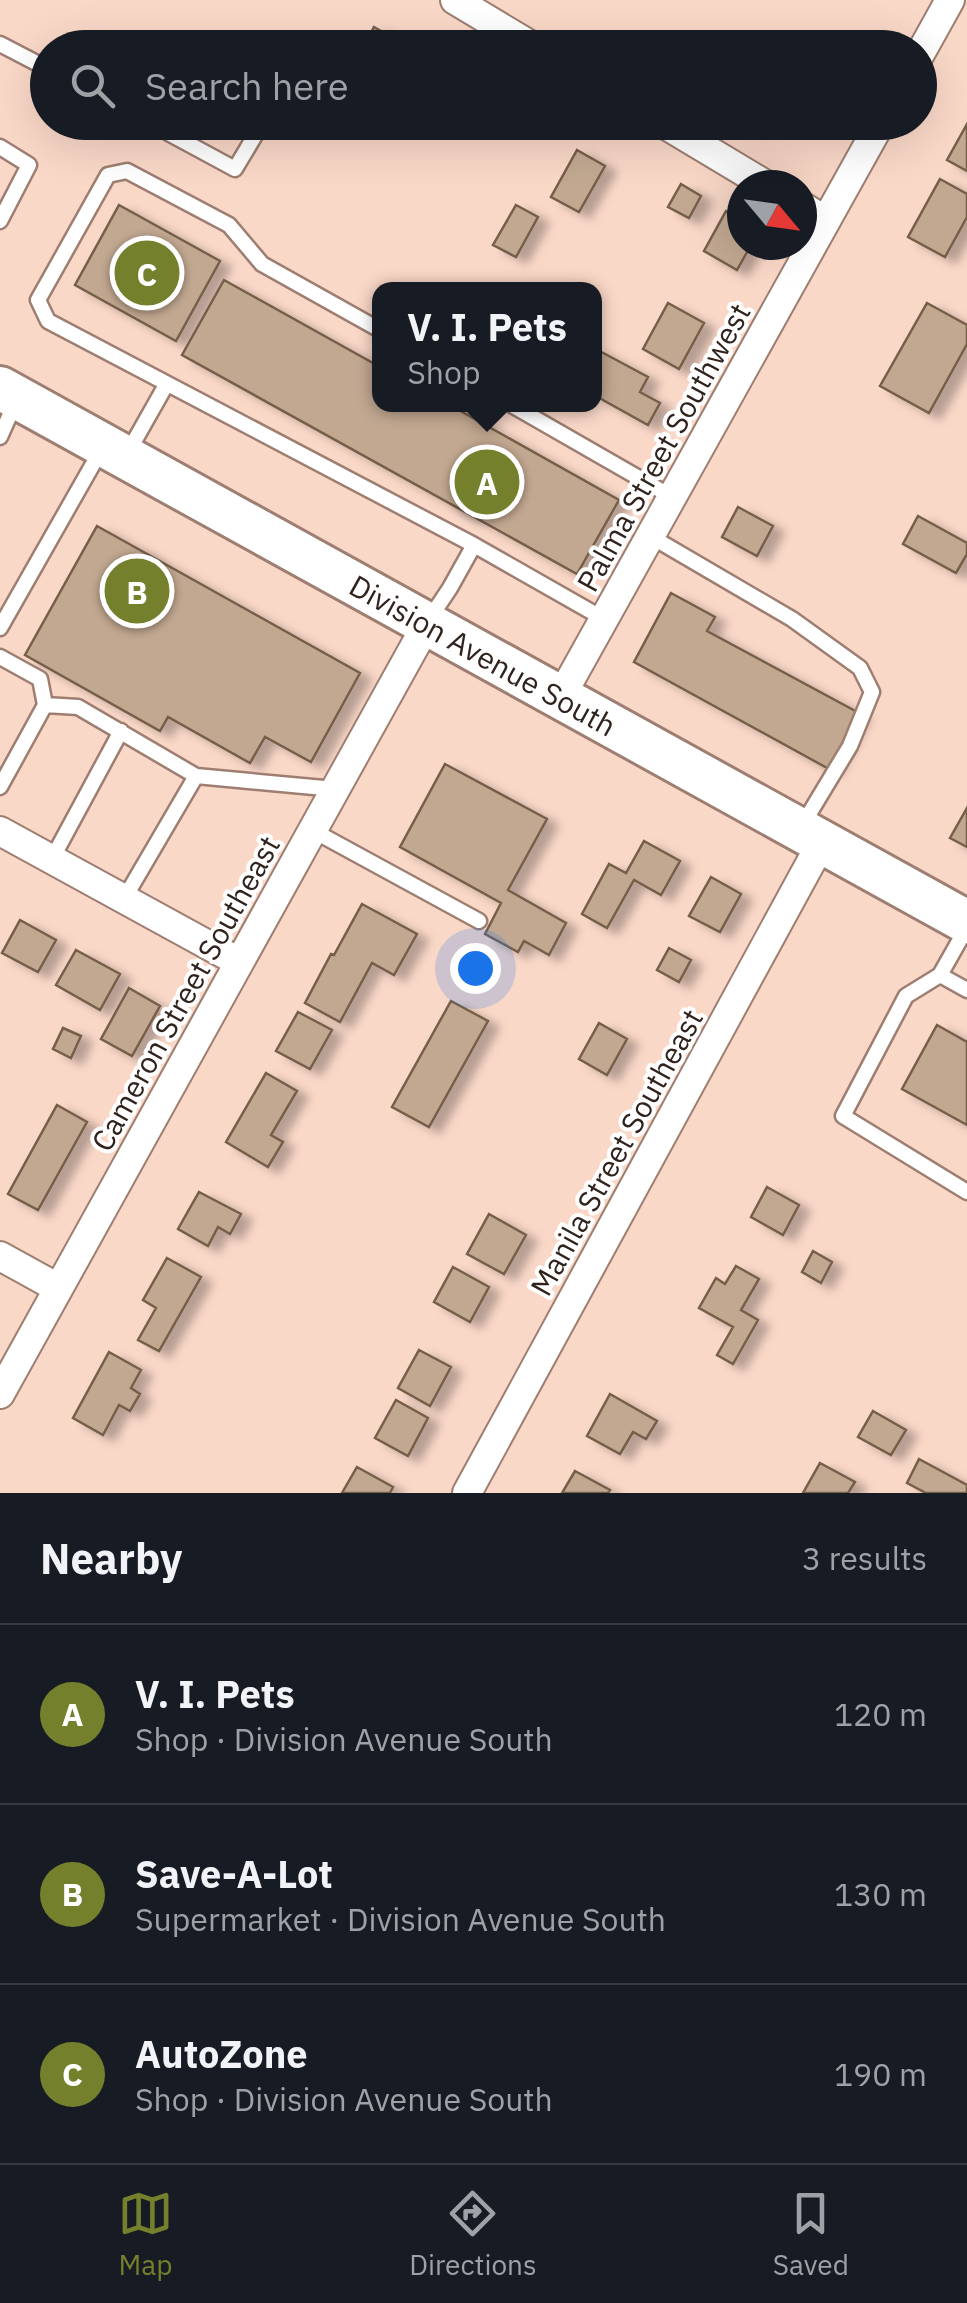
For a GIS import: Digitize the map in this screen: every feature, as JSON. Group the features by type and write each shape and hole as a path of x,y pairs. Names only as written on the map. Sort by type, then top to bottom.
{"main road":[{"name":"Division Avenue South","path":"9,393 967,924"}],"street":[{"path":"455,0 505,30"},
{"path":"933,30 950,0"},
{"path":"691,140 741,170"},
{"name":"Palma Street Southwest","path":"817,210 868,140"},
{"name":"Palma Street Southwest","path":"560,698 672,497 791,260"},
{"name":"Cameron Street Southeast","path":"0,1394 426,624"},
{"path":"0,831 239,962"},
{"name":"Manila Street Southeast","path":"467,1493 811,836"},
{"path":"0,1256 58,1288"}],"lane":[{"path":"0,44 30,60"},
{"path":"182,140 234,168 252,140"},
{"path":"0,147 29,166 0,221"},
{"path":"372,326 262,264 229,225 127,171 108,175 38,300 48,321 474,545 604,619"},
{"path":"0,628 115,451 166,385"},
{"path":"0,437 9,393"},
{"path":"524,412 672,497"},
{"path":"650,536 792,619 860,668 872,692 811,836"},
{"path":"426,624 474,545"},
{"path":"0,657 40,679 45,705 0,787"},
{"path":"45,705 78,707 196,776 335,790"},
{"path":"52,859 121,731"},
{"path":"124,899 196,776"},
{"path":"312,830 480,921"},
{"path":"967,924 940,975 906,996 843,1116 967,1192"},
{"path":"940,975 967,990"}],"building":[{"path":"967,124 967,171 947,160"},
{"path":"577,150 605,166 579,212 551,197"},
{"path":"940,179 967,194 967,217 945,257 908,237"},
{"path":"681,184 701,196 689,218 668,207"},
{"path":"119,205 220,261 176,341 75,285"},
{"path":"516,205 538,217 516,257 493,245"},
{"path":"727,212 727,260 743,260 737,270 704,251"},
{"path":"224,280 372,363 372,412 462,412 619,500 577,574 182,355"},
{"path":"668,303 704,323 679,369 643,349"},
{"path":"927,303 967,325 967,344 929,413 880,386"},
{"path":"602,352 648,377 640,392 660,403 648,425 602,399"},
{"path":"738,507 773,526 757,556 722,537"},
{"path":"918,516 967,543 967,554 956,573 903,544"},
{"path":"97,526 360,673 311,762 265,737 250,763 168,717 160,731 25,655"},
{"path":"671,593 715,617 707,631 859,713 829,769 634,662"},
{"path":"445,764 547,819 508,890 566,923 549,955 524,941 518,952 485,934 501,903 400,847"},
{"path":"967,808 967,847 950,838"},
{"path":"644,841 680,861 661,895 634,880 607,928 582,914 609,864 626,873"},
{"path":"711,877 741,894 720,932 689,916"},
{"path":"362,904 417,934 394,975 372,963 340,1022 305,1003"},
{"path":"20,920 56,940 38,972 2,953"},
{"path":"669,948 691,960 679,982 657,970"},
{"path":"76,950 120,974 100,1010 56,985"},
{"path":"129,988 160,1006 132,1056 101,1039"},
{"path":"451,1001 488,1021 429,1127 392,1107"},
{"path":"298,1012 332,1030 310,1069 276,1051"},
{"path":"599,1023 627,1039 607,1075 579,1059"},
{"path":"937,1025 967,1042 967,1125 902,1089"},
{"path":"63,1028 81,1036 71,1058 53,1049"},
{"path":"266,1073 297,1091 271,1135 283,1142 268,1167 226,1142"},
{"path":"57,1105 87,1122 38,1210 8,1194"},
{"path":"767,1187 799,1205 783,1235 751,1217"},
{"path":"199,1192 241,1214 230,1234 218,1227 208,1246 178,1229"},
{"path":"489,1214 526,1235 504,1274 467,1254"},
{"path":"813,1251 832,1262 821,1283 802,1272"},
{"path":"167,1258 201,1277 159,1351 138,1340 156,1308 143,1300"},
{"path":"736,1266 759,1279 741,1310 758,1320 733,1364 717,1355 733,1327 699,1308 716,1278 725,1284"},
{"path":"453,1267 489,1287 470,1322 434,1302"},
{"path":"419,1350 451,1367 430,1406 398,1388"},
{"path":"109,1352 141,1370 131,1388 140,1394 130,1411 119,1405 103,1435 73,1418"},
{"path":"610,1394 657,1421 646,1439 633,1432 620,1454 587,1436"},
{"path":"396,1400 428,1418 408,1456 375,1438"},
{"path":"873,1411 906,1430 891,1455 858,1437"},
{"path":"919,1459 967,1485 967,1493 926,1493 907,1483"},
{"path":"820,1463 855,1482 848,1493 803,1493"},
{"path":"357,1467 393,1487 390,1493 342,1493"},
{"path":"575,1471 610,1490 562,1493"}],"place":[{"name":"AutoZone","path":"147,273"},
{"name":"V. I. Pets","path":"487,482"},
{"name":"Save-A-Lot","path":"137,591"}]}
